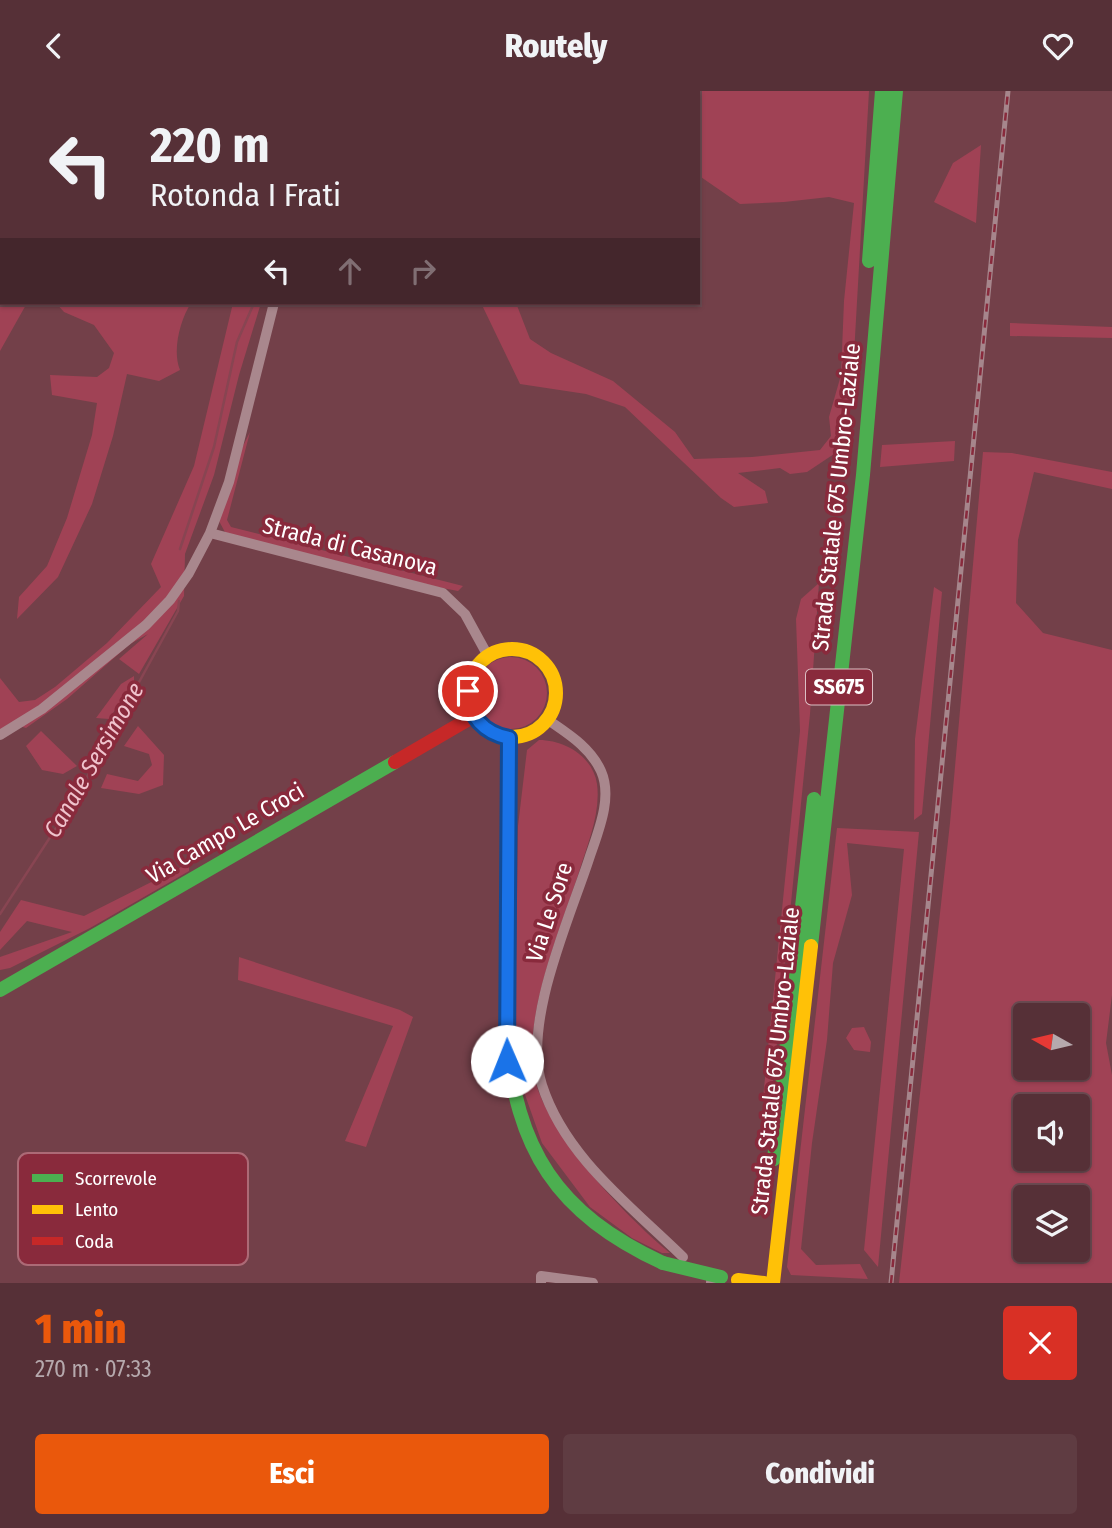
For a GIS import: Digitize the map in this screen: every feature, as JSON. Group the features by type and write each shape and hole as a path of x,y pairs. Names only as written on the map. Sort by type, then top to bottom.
{"main road":[{"name":"Strada Statale 675 Umbro-Laziale","path":"762,1283 803,886 844,551 883,91"},
{"name":"Strada Statale 675 Umbro-Laziale","path":"773,1283 863,475 896,91"},
{"path":"497,651 527,651 551,671 556,690 553,711 548,720 531,734 509,738 489,731 474,716 468,700 469,683 476,667 488,656 497,651"},
{"name":"Via Campo Le Croci","path":"0,990 474,716"},
{"path":"509,738 507,1061 515,1106 542,1166 563,1196 610,1237 638,1254 714,1281 762,1283"}],"street":[{"path":"0,735 41,709 146,625 170,600 189,573 210,533 229,482 273,305"},
{"name":"Strada di Casanova","path":"210,533 443,593 466,614 488,656"},
{"name":"Via Le Sore","path":"548,720 589,752 604,779 605,796 601,821 553,967 540,1018 537,1054 542,1084 558,1120 575,1147 683,1257"},
{"path":"541,1283 541,1276 593,1283"}],"shaded area":[{"path":"700,91 869,91 853,372 841,444 834,454 807,472 790,474 780,468 738,473 765,491 768,503 734,507 721,498 625,407 586,394 520,384 482,305 517,305 530,339 551,353 613,381 675,432 694,459 752,457 820,450 831,436 829,417 841,375 844,301 854,203 829,197 740,204 700,176"},
{"path":"981,145 976,223 934,202 953,163"},
{"path":"0,305 26,305 0,351"},
{"path":"58,305 190,305 178,336 180,370 159,381 127,374 113,436 92,504 58,577 17,619 19,597 47,566 67,518 92,435 97,403 52,395 50,375 97,377 109,368 114,353 94,325 64,312"},
{"path":"233,305 260,305 239,375 214,475 185,554 184,596 139,674 119,659 148,634 130,644 67,699 26,728 10,723 0,730 0,678 19,702 35,700 55,687 107,643 161,587 151,564 194,466"},
{"path":"1010,323 1112,327 1112,338 1010,336"},
{"path":"250,432 227,520 231,527 463,586 458,591 437,587 226,534 219,521 239,454"},
{"path":"955,441 954,461 880,467 882,445"},
{"path":"983,452 1012,453 1112,472 1112,489 1034,472 1018,540 1016,603 1043,633 1112,650 1112,995 1106,1043 1112,1075 1112,1283 899,1283 950,823"},
{"path":"819,583 810,714 771,1102 763,1098 800,731 796,619 801,599"},
{"path":"934,587 942,592 922,814 914,820 915,739"},
{"path":"518,657 537,667 545,679 545,707 537,719 525,727 504,729 485,719 477,707 475,686 485,667 497,659"},
{"path":"134,676 134,682 109,719 96,718 121,684"},
{"path":"138,726 164,755 163,785 139,794 101,788 107,774 138,781 152,765 149,754 124,746"},
{"path":"41,731 77,766 63,774 42,770 26,746"},
{"path":"539,740 558,743 576,751 590,765 598,795 592,829 547,966 535,1016 532,1063 537,1087 548,1113 585,1167 630,1216 670,1253 662,1253 632,1238 590,1207 542,1143 523,1089 515,1028 518,826 527,750"},
{"path":"837,828 919,832 878,1267 864,1250 904,849 847,843 852,895 833,963 827,1040 812,1143 801,1249 816,1265 860,1264 868,1279 791,1275 787,1267"},
{"path":"189,863 189,871 90,928 10,968 0,970 0,957 72,932 27,921 0,950 0,932 21,900 84,916"},
{"path":"239,957 400,1010 413,1017 366,1147 345,1141 393,1026 238,980"},
{"path":"864,1027 871,1042 870,1052 854,1050 846,1038 852,1028"}],"waterway":[{"name":"Canale Sersimone","path":"180,549 214,447 237,342 253,305"},
{"name":"Canale Sersimone","path":"0,914 75,799 178,611 179,601"}],"railway":[{"path":"891,1283 1008,91"}],"traffic: fast":[{"path":"869,261 882,91"},
{"path":"811,946 863,475 896,91"},
{"path":"509,738 506,1033 511,1074 520,1111 532,1144 548,1173 569,1199 626,1244 663,1263"},
{"path":"0,990 395,762"},
{"path":"774,1159 814,799"},
{"path":"663,1263 721,1277"}],"traffic: slow":[{"path":"512,649 537,656 549,668 556,693 549,718 537,730 512,737 487,730 475,718 468,693 475,668 487,656 512,649"},
{"path":"773,1283 811,946"},
{"path":"738,1280 764,1283"}],"traffic: jam":[{"path":"395,762 474,716"}],"route":[{"path":"468,691 470,708 480,724 498,736 509,738 507,1061"}]}
